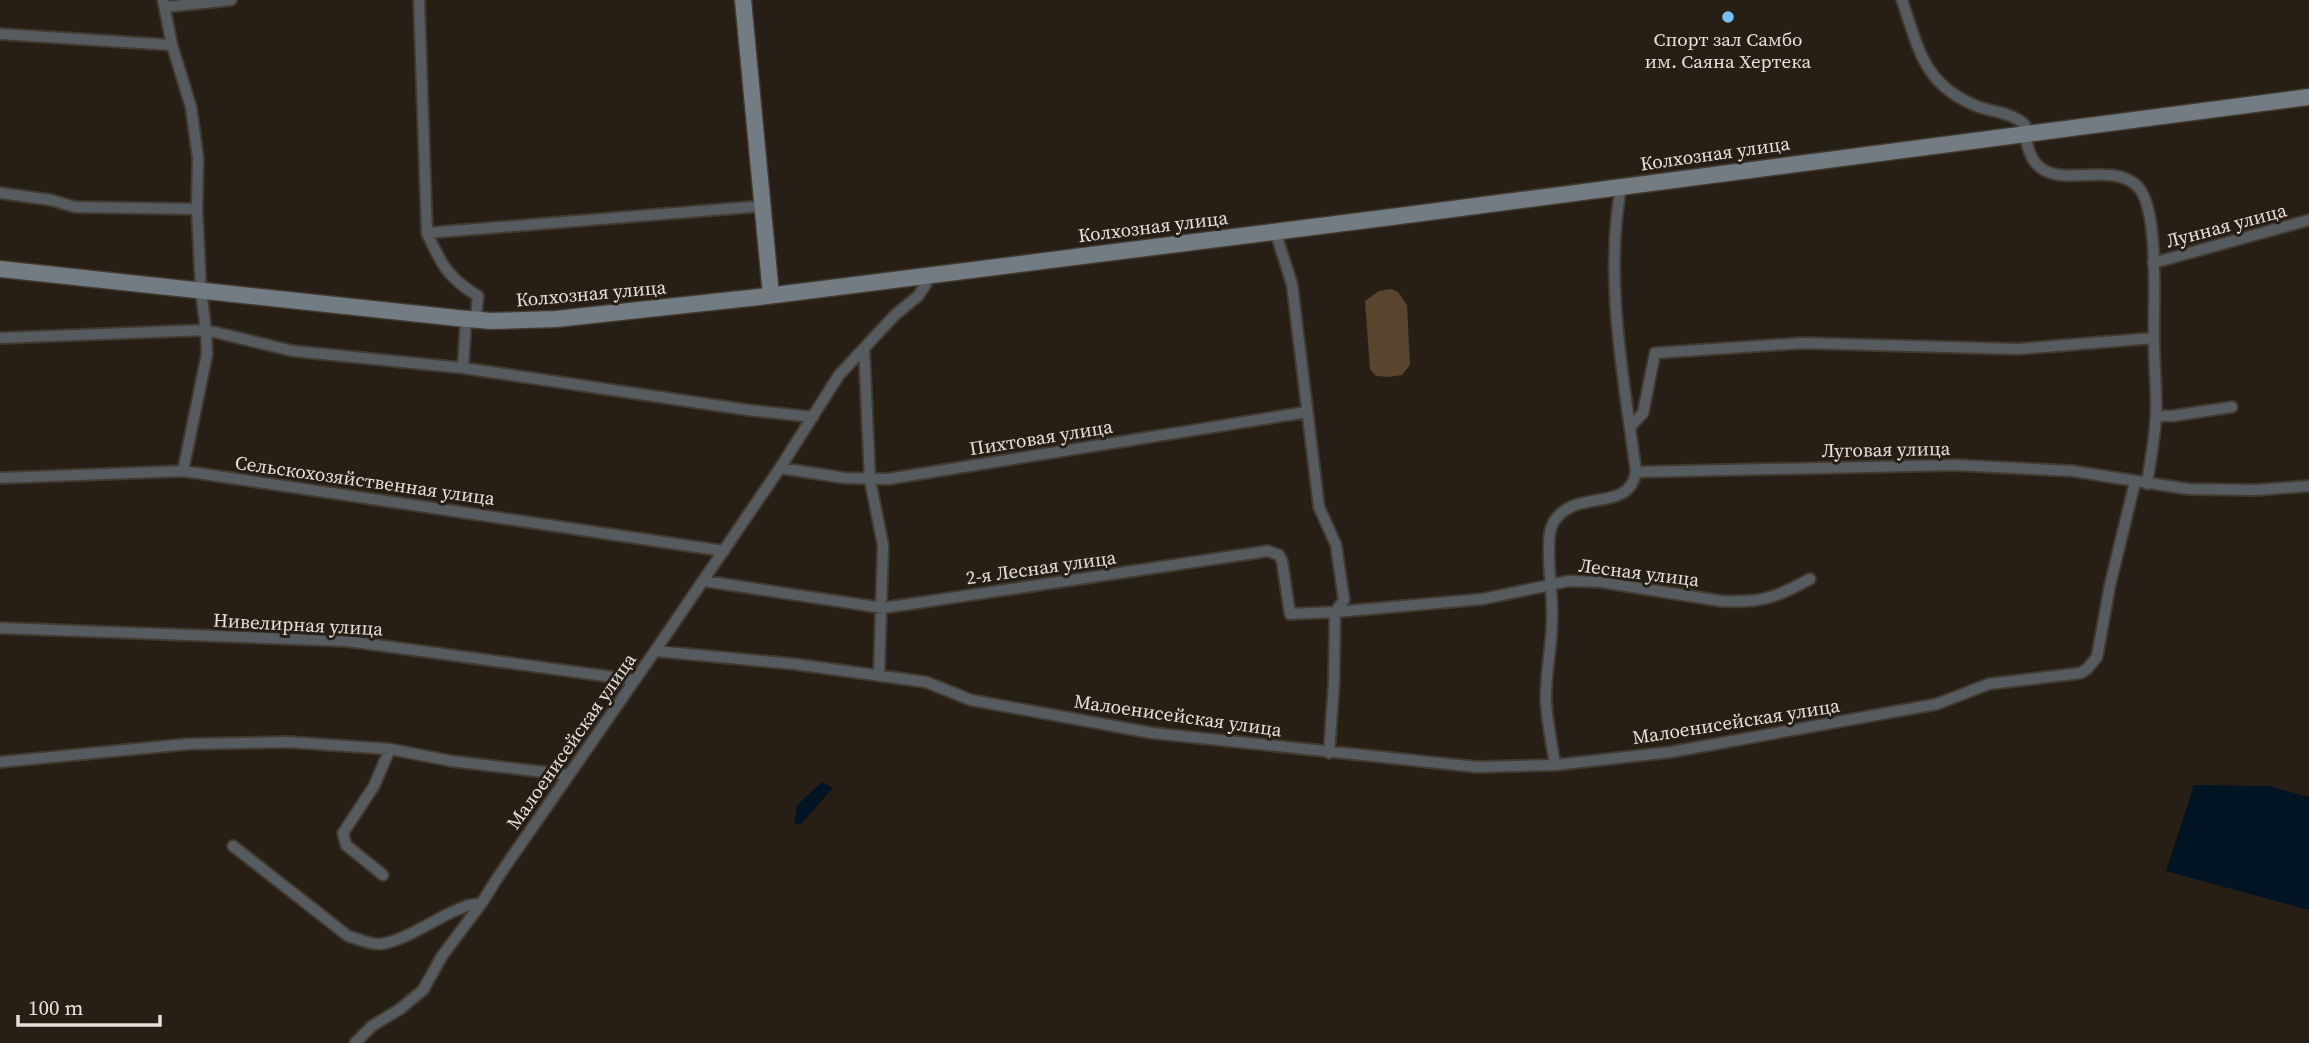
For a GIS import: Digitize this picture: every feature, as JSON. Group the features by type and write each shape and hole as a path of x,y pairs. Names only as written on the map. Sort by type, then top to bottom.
{"main road":[{"path":"743,0 771,295"},
{"name":"Колхозная улица","path":"0,269 471,319 556,319 771,295 2309,97"}],"street":[{"path":"183,471 207,354 197,209 198,158 191,107 172,45 164,3 231,0"},
{"path":"419,0 427,233 440,262 458,284 478,296 471,319 463,368"},
{"path":"1902,0 1919,49 1935,79 1950,93 1978,106 2019,119 2025,125 2035,163 2045,171 2056,175 2123,178 2138,187 2147,204 2152,233 2156,416 2147,484"},
{"path":"0,34 172,45"},
{"path":"1555,765 1546,701 1552,620 1549,539 1552,523 1566,508 1576,503 1622,495 1630,490 1636,472 1615,288 1614,223 1621,187"},
{"path":"0,193 51,200 75,208 197,209"},
{"path":"427,233 763,206"},
{"name":"Лунная улица","path":"2153,263 2309,220"},
{"path":"1275,231 1292,284 1319,507 1336,545 1342,574 1344,600 1335,612 1329,753"},
{"path":"655,651 780,468 839,374 895,315 918,296 926,284 926,275"},
{"path":"0,338 206,330 293,351 463,368 813,417"},
{"path":"1630,427 1643,413 1655,353 1803,343 2018,349 2154,338"},
{"path":"864,348 870,480 883,545 879,676"},
{"path":"2156,416 2232,407"},
{"name":"Пихтовая улица","path":"780,468 870,480 1307,412"},
{"name":"Луговая улица","path":"1636,472 1955,465 2072,471 2188,489 2256,490 2309,486"},
{"name":"Сельскохозяйственная улица","path":"0,478 183,471 724,551"},
{"name":"Малоенисейская улица","path":"355,1043 372,1026 401,1009 424,990 442,956 481,904 655,651 794,663 926,682 971,700 1152,733 1329,753 1477,767 1555,765 1671,752 1937,704 1989,684 2081,673 2097,657 2112,572 2135,482"},
{"name":"2-я Лесная улица","path":"704,581 883,608 1268,551 1279,555 1282,561 1290,614 1335,612"},
{"name":"Лесная улица","path":"1335,612 1483,599 1569,580 1741,602 1775,597 1810,579"},
{"name":"Нивелирная улица","path":"0,628 347,641 635,680"},
{"path":"0,762 188,744 288,742 390,749 452,761 569,775"},
{"path":"383,874 346,845 343,833 374,786 390,749"},
{"path":"233,846 348,936 364,942 379,944 394,941 461,908 481,904"}],"shaded area":[{"path":"1391,289 1398,292 1407,305 1410,365 1402,375 1376,376 1370,369 1365,301 1379,291"}],"water":[{"path":"822,782 833,788 800,825 794,823 797,805"},
{"path":"2194,785 2268,786 2309,797 2309,910 2166,871"}],"place":[{"name":"Спорт зал Самбо им. Саяна Хертека","path":"1728,17"}]}
